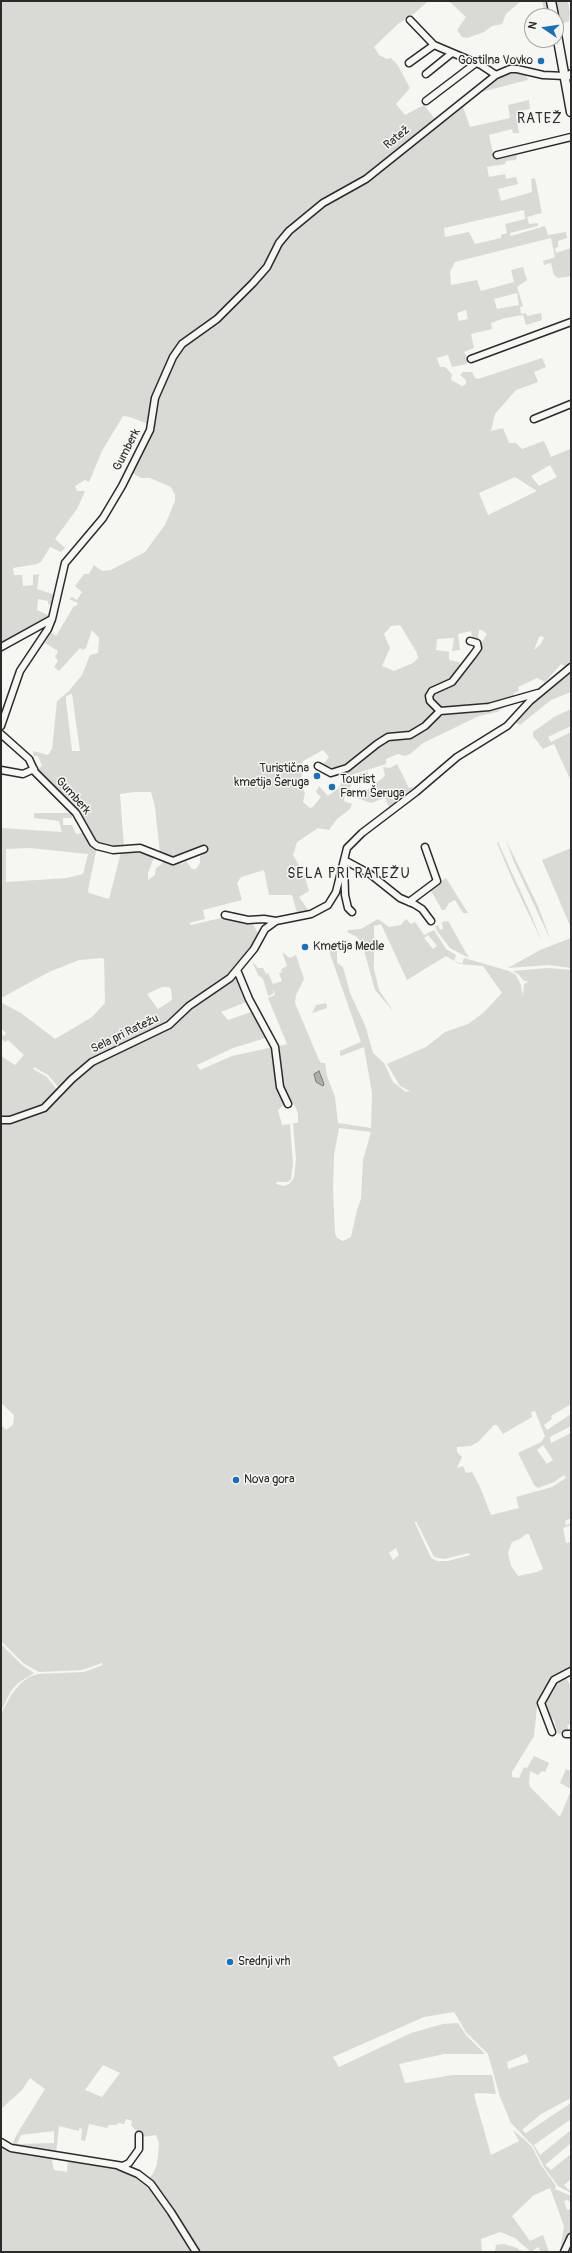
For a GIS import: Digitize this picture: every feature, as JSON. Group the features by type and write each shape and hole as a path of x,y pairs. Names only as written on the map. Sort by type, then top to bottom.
{"main road":[{"path":"559,48 567,76 571,112"}],"street":[{"path":"410,20 434,45 476,63 496,75"},
{"path":"409,63 434,45"},
{"path":"426,74 452,53"},
{"path":"426,101 476,63"},
{"name":"Ratež","path":"267,267 278,243 289,231 324,203 366,179 496,75 510,69 517,69 543,75 567,76"},
{"path":"497,155 571,137"},
{"name":"Gumberk","path":"1,726 20,671 48,629 65,563 103,518 122,486 150,430 155,398 173,357 182,344 217,319 267,267"},
{"path":"471,359 571,322"},
{"path":"534,419 571,404"},
{"path":"1,647 52,618"},
{"path":"440,711 430,701 429,696 432,691 452,682 473,655 478,648 477,643 470,641"},
{"path":"225,915 248,920 264,918 276,920 305,916 328,905 336,892 347,848 362,833 416,792 457,757 507,726 523,708 571,667"},
{"path":"318,766 331,772 347,768 388,737 410,735 425,726 440,711 474,710 519,700 545,690"},
{"path":"519,700 523,708"},
{"name":"Gumberk","path":"1,734 29,759 34,769 80,818 93,843 97,846 113,850 140,848 173,861 204,849"},
{"path":"1,770 23,774 34,769"},
{"path":"409,902 438,881 425,847"},
{"path":"344,860 370,874 400,898 422,909 431,921"},
{"path":"344,860 345,895 348,908 352,912"},
{"name":"Sela pri Ratežu","path":"1,1120 10,1120 44,1108 72,1079 92,1062 169,1025 189,1006 224,983 254,949 261,935 276,920"},
{"path":"237,970 249,1000 275,1047 280,1087 288,1104"},
{"path":"552,1732 541,1703 554,1680 571,1671"},
{"path":"116,2165 129,2163 139,2149 139,2135"},
{"path":"1,2142 11,2148 116,2165 138,2174 151,2184 171,2212 196,2252"},
{"path":"564,2252 571,2237"}],"shaded area":[{"path":"1,1 428,1 415,13 399,23 374,47 379,55 387,59 391,58 397,64 410,88 396,104 405,115 424,105 435,119 366,174 320,204 286,233 275,244 267,265 217,316 171,355 153,400 148,424 123,416 102,451 89,482 85,480 75,486 77,491 85,491 77,509 55,539 65,548 61,552 50,547 41,562 13,568 14,575 22,575 23,586 33,585 33,575 39,574 37,589 55,595 54,606 48,604 48,601 38,599 37,610 50,616 44,622 1,645"},
{"path":"446,1 521,1 506,14 502,24 492,26 484,32 467,38 462,37 457,30 466,17 451,3"},
{"path":"542,1 548,1 549,8 543,8"},
{"path":"553,1 571,1 568,2 570,13 569,21 564,23 564,8 554,8"},
{"path":"511,72 526,74 528,80 477,93 497,78"},
{"path":"529,100 530,109 521,111 522,114 516,115 519,133 513,133 512,129 489,135 494,157 535,147 537,150 517,155 516,160 506,161 505,164 487,167 489,177 505,174 506,179 516,177 518,184 498,189 501,201 532,192 531,179 535,178 542,213 527,217 529,224 538,223 538,226 510,233 511,236 545,226 548,235 566,232 567,238 558,241 558,247 555,248 556,253 571,248 571,276 558,278 554,275 551,263 544,265 543,261 555,257 551,238 455,262 450,272 451,285 477,280 481,291 514,282 511,270 523,267 527,280 517,287 523,306 520,307 521,314 526,313 527,316 541,313 542,320 526,325 523,315 505,318 491,323 492,329 471,334 474,348 464,352 469,360 466,364 452,367 448,355 437,358 440,367 445,367 452,374 451,380 462,386 466,384 466,380 460,375 463,372 472,372 475,378 478,379 542,358 546,367 534,372 538,382 516,390 495,414 491,431 503,428 509,443 516,443 522,449 544,441 551,457 570,449 571,664 566,667 561,664 545,682 537,678 518,687 519,691 514,693 512,700 475,707 441,709 432,702 433,693 443,689 458,679 487,634 482,630 479,630 478,639 475,640 473,639 471,631 458,634 460,650 452,651 454,638 437,639 436,650 449,652 449,660 459,662 461,669 447,683 428,691 425,697 435,709 434,717 407,735 392,735 378,741 362,755 339,769 322,766 329,757 323,750 303,761 301,783 305,793 303,802 310,808 313,807 321,797 316,792 319,786 328,796 339,788 343,780 368,771 368,774 352,784 345,794 344,801 352,804 350,809 337,819 329,830 318,828 297,842 293,855 304,874 309,891 299,897 310,913 298,916 292,895 269,895 264,870 241,877 237,883 242,900 203,910 205,919 189,923 191,925 225,917 251,921 259,935 255,946 229,977 188,1004 161,1028 93,1059 59,1088 48,1075 34,1067 33,1069 47,1077 58,1091 41,1108 1,1119 1,1056 15,1065 24,1055 8,1040 5,1042 2,1039 1,1033 4,1036 6,1033 2,1029 1,1030 1,999 2,1003 21,1013 55,1039 92,1017 105,1003 104,959 102,958 79,960 49,972 1,998 1,828 62,832 59,821 34,818 34,813 72,813 72,818 63,818 63,825 72,825 76,834 86,832 97,847 88,890 89,893 109,899 121,852 141,850 170,861 182,861 181,865 186,861 192,869 196,869 200,863 200,856 207,851 205,847 175,859 160,854 155,807 151,792 120,794 124,848 112,849 99,845 92,838 82,817 36,770 42,766 38,756 34,756 33,751 48,755 52,749 57,701 68,692 82,675 90,655 98,653 99,638 92,630 86,648 83,650 80,648 59,671 54,667 58,661 55,657 58,651 45,643 51,632 56,636 74,606 78,603 69,599 72,597 77,600 82,592 75,586 84,574 89,574 94,565 102,571 111,570 145,552 165,525 175,501 175,495 171,487 150,478 141,478 132,473 152,433 156,406 162,384 171,366 188,343 221,319 269,271 279,246 324,205 369,180 408,147 455,114 462,104 470,127 510,118 508,105","holes":["524,210 525,219 505,224 507,233 501,235 501,238 475,244 469,232 445,237 444,228","517,293 519,305 497,309 494,299","466,310 468,319 459,321 457,313","550,465 557,477 539,486 531,476","515,477 537,491 488,515 479,493","400,625 417,653 418,658 413,663 394,671 382,666 390,648 384,634 391,626","542,636 544,638 540,645 534,650 539,637","72,694 80,751 72,751 66,696","30,848 88,854 83,874 67,878 6,882 6,849","154,857 163,860 162,864 156,868 155,875 148,880 148,873","162,987 169,987 171,989 172,1000 158,1009 147,994"]},
{"path":"571,671 571,692 551,700 520,725 514,722 525,708"},
{"path":"503,706 503,708 497,712 479,716 423,743 410,754 405,756 398,754 386,759 386,764 351,775 344,775 342,772 364,758 390,738 400,738 429,725 446,713 480,711"},
{"path":"571,709 571,726 548,737 551,742 571,732 571,781 554,744 543,749 533,736 533,732 554,717"},
{"path":"397,764 409,788 412,787 415,791 390,809 385,798 371,803 357,798 385,776 383,767 390,768"},
{"path":"506,840 538,906 551,941 514,862"},
{"path":"498,842 543,944 513,881 497,843"},
{"path":"571,848 571,928 542,860"},
{"path":"446,878 468,913 463,913 455,900 449,903 445,910 442,910 430,889"},
{"path":"378,919 389,927 401,925 406,919 411,924 415,922 424,935 434,930 446,949 456,955 454,961 446,956 407,980 381,924 374,926 374,969 379,990 394,1012 375,990 362,943 357,937 347,932 348,930 361,929","holes":["428,935 437,946 433,949 424,938"]},
{"path":"448,921 469,958 450,948 437,931 435,926 438,925 440,930 443,929 442,922"},
{"path":"571,938 571,968 549,965 508,968 540,950"},
{"path":"329,951 337,951 337,963 343,967 350,993 365,1025 373,1053 384,1063 393,1082 406,1092 410,1091 400,1086 387,1064 426,1047 445,1032 468,1024 483,1013 502,993 483,966 459,964 454,961 462,964 464,958 509,971 516,975 521,985 523,997 524,984 529,981 524,981 513,971 548,968 571,970 571,1404 551,1416 552,1419 544,1425 547,1430 571,1414 571,1426 550,1437 551,1443 571,1433 571,1518 565,1521 566,1525 571,1523 571,1525 563,1528 566,1543 571,1542 571,1668 557,1675 543,1694 537,1707 534,1736 512,1772 512,1777 519,1778 524,1767 527,1768 534,1756 549,1763 545,1772 542,1771 538,1775 530,1771 529,1783 530,1787 560,1817 571,1790 571,2098 541,2114 522,2130 526,2133 571,2103 571,2119 534,2145 540,2155 571,2130 571,2143 545,2165 551,2170 571,2154 571,2179 564,2185 569,2190 571,2189 571,2193 558,2186 544,2167 533,2146 511,2123 500,2097 488,2054 466,2032 454,2012 424,2017 333,2057 339,2067 411,2033 443,2024 458,2023 466,2035 485,2054 444,2054 399,2064 405,2083 453,2075 492,2075 496,2094 476,2093 474,2095 491,2155 519,2141 513,2130 532,2147 541,2165 556,2186 555,2189 571,2196 571,2204 568,2200 564,2201 567,2210 571,2209 571,2234 563,2252 560,2252 564,2226 550,2188 534,2195 512,2216 530,2241 543,2235 549,2252 541,2252 538,2247 531,2252 515,2238 500,2232 481,2239 482,2252 1,2252 1,2146 15,2152 51,2157 54,2170 67,2172 68,2158 122,2169 146,2181 153,2174 157,2164 159,2144 156,2135 142,2137 131,2125 132,2121 126,2119 124,2124 118,2123 117,2125 109,2125 107,2128 89,2124 85,2141 81,2140 82,2129 79,2128 79,2131 59,2126 56,2153 11,2147 17,2134 45,2089 30,2078 22,2090 1,2109 1,1714 11,1695 20,1684 29,1677 38,1674 84,1672 103,1665 102,1663 82,1670 39,1672 23,1663 1,1641 1,1425 6,1430 13,1425 14,1415 1,1403 1,1122 38,1113 94,1063 129,1047 185,1012 236,975 249,1001 221,1012 228,1020 254,1011 269,1037 233,1048 197,1065 200,1070 232,1056 273,1047 282,1089 276,1047 287,1044 268,998 275,995 273,989 273,994 268,996 263,979 258,975 252,961 258,968 263,968 266,974 268,973 273,984 282,981 279,973 282,972 281,969 287,966 282,952 290,958 296,955 304,979 296,995 295,1003 319,1060 321,1063 325,1063 327,1076 335,1097 338,1123 371,1128 372,1093 364,1047 341,1056 340,1055 340,1051 361,1042","holes":["282,1090 287,1100 292,1102 296,1108 298,1123 293,1123 296,1159 294,1178 289,1184 284,1186 276,1184 277,1182 288,1182 291,1179 293,1164 290,1124 282,1125 278,1110 285,1104","339,1128 371,1132 363,1160 361,1199 351,1237 343,1241 337,1238 335,1233 333,1189 334,1155","535,1411 545,1436 541,1442 518,1453 534,1485 538,1488 554,1482 564,1475 566,1478 552,1487 516,1497 519,1508 491,1515 480,1487 472,1472 466,1473 463,1466 457,1468 462,1457 457,1452 457,1447 471,1446 478,1442 494,1425 497,1425 503,1434 532,1417 531,1412","543,1445 553,1460 547,1464 537,1450","416,1521 434,1557 444,1559 469,1553 470,1555 448,1561 437,1561 431,1558 415,1523","526,1534 529,1534 543,1569 537,1572 518,1576 511,1566 508,1553 512,1542 520,1539","396,1548 399,1555 393,1560 389,1553","526,2054 529,2062 508,2069 507,2062","103,2065 120,2073 102,2097 85,2090","54,2131 54,2143 17,2144 21,2135"]},
{"path":"326,1003 327,1008 312,1013 316,1005"},
{"path":"319,1071 324,1084 323,1086 316,1082 314,1074"},
{"path":"1,1644 21,1664 34,1673 18,1683 11,1691 1,1711"},
{"path":"565,1675 571,1687 571,1724 567,1725 569,1732 558,1734 554,1720 548,1716 544,1700 557,1680 559,1681"},
{"path":"566,1769 571,1771 571,1789 560,1783"},
{"path":"504,2244 517,2248 523,2252 495,2252 496,2245"}],"place":[{"name":"Gostilna Vovko","path":"541,61"},
{"name":"Turistična kmetija Šeruga","path":"317,776"},
{"name":"Tourist Farm Šeruga","path":"332,787"},
{"name":"Kmetija Medle","path":"305,947"},
{"name":"Nova gora","path":"236,1480"},
{"name":"Srednji vrh","path":"230,1962"}],"district":[{"name":"RATEŽ","path":"540,119"},
{"name":"SELA PRI RATEŽU","path":"349,874"}]}
